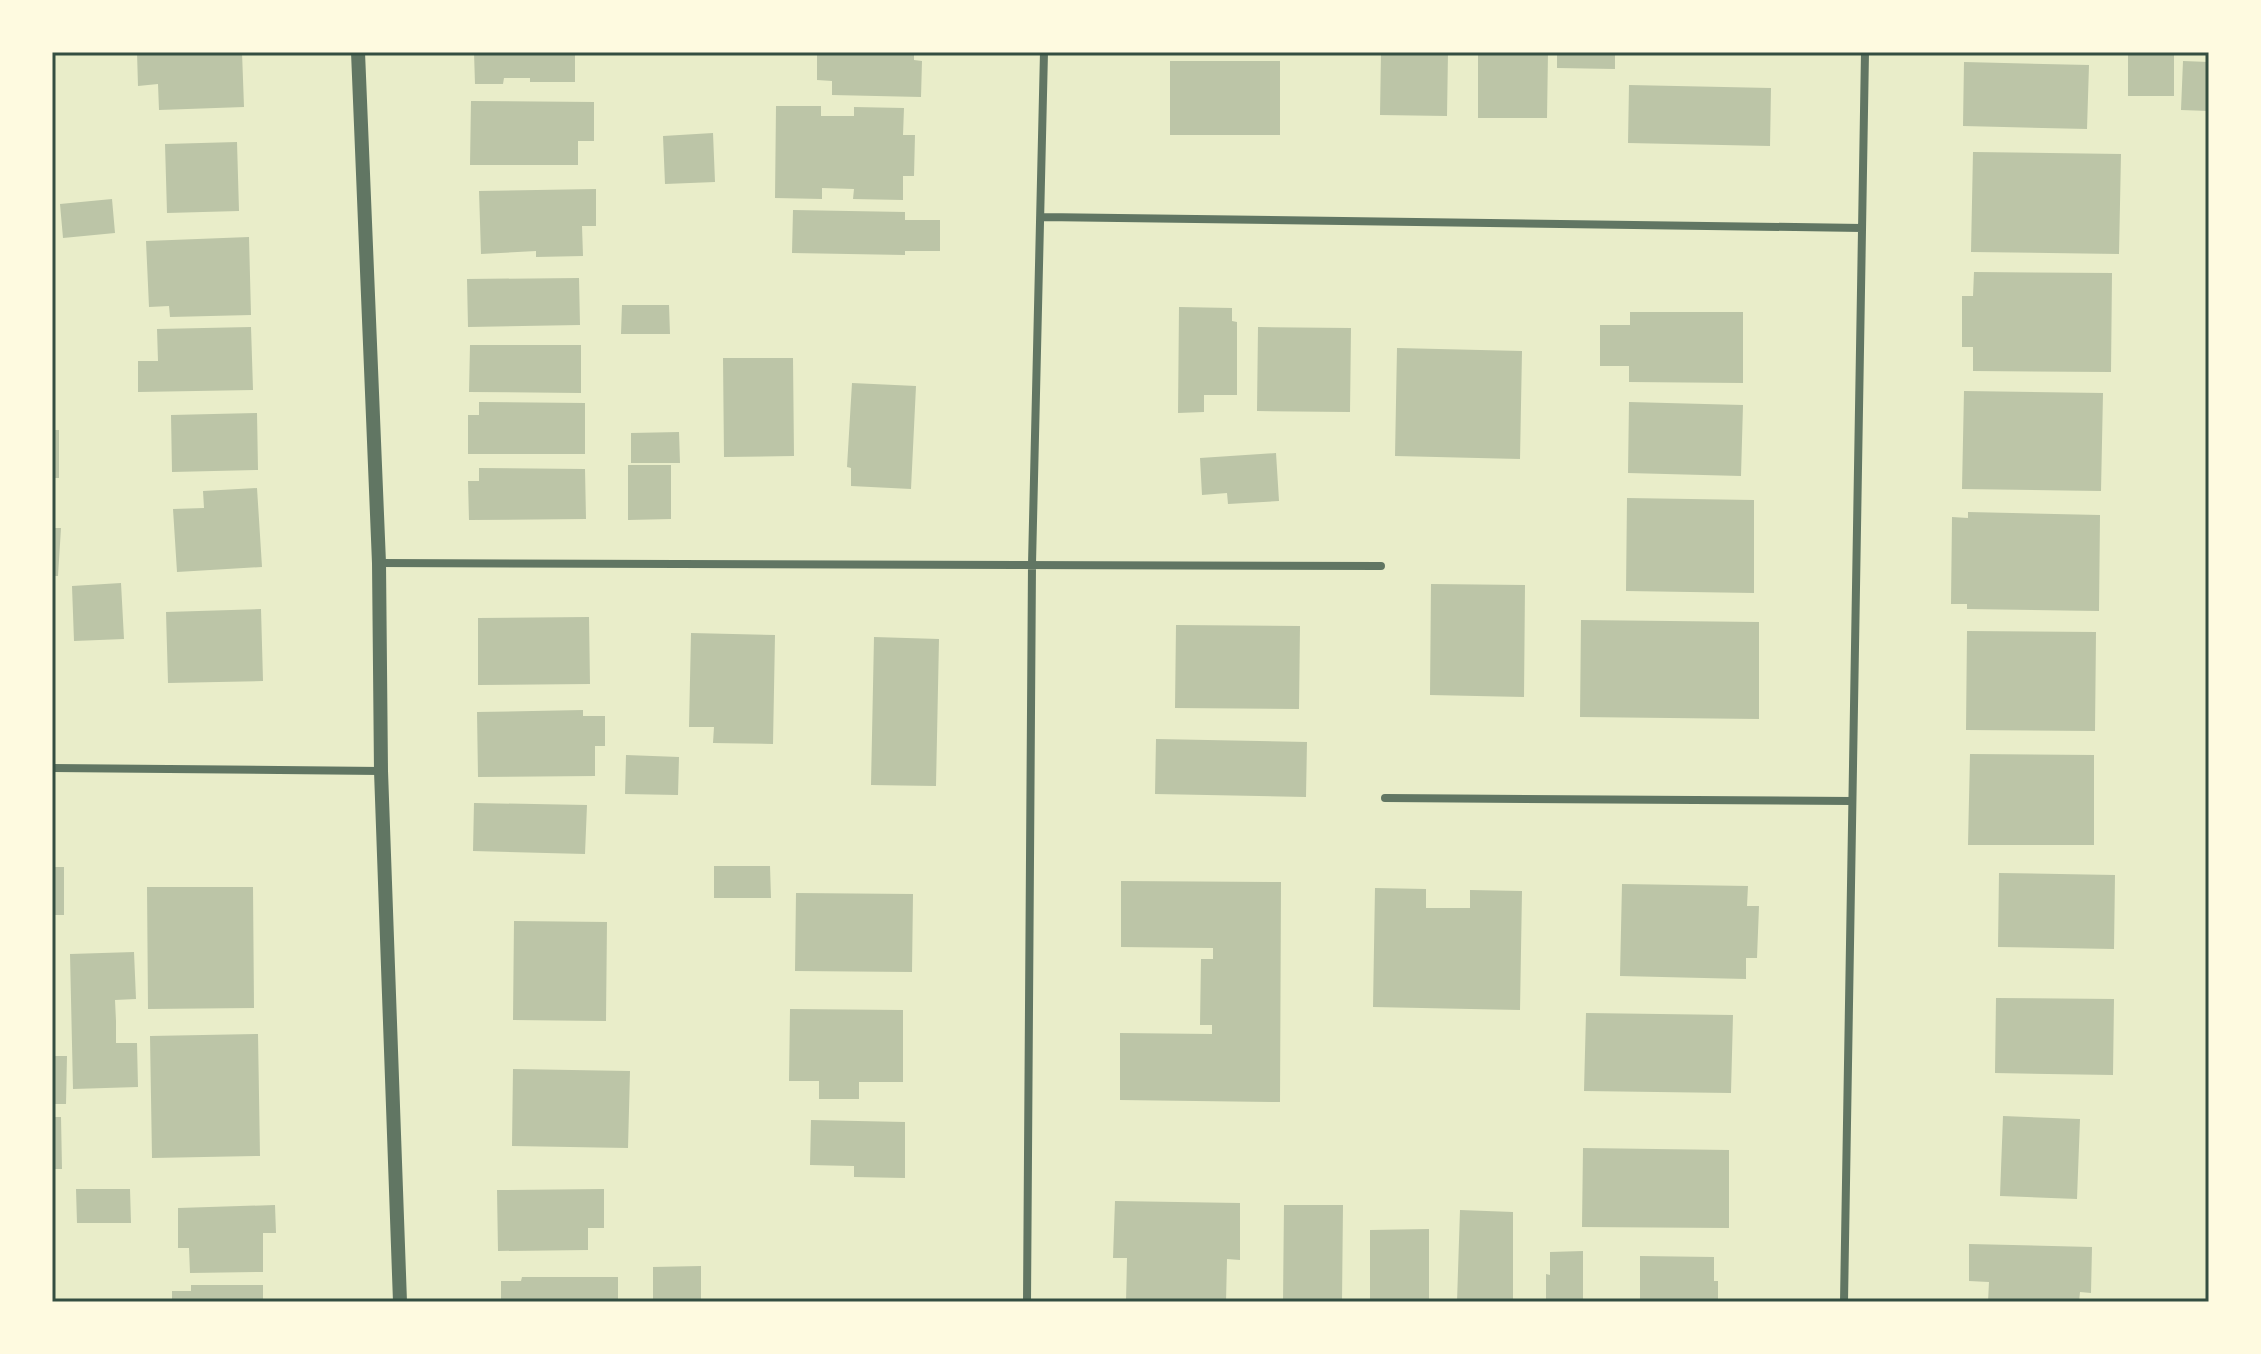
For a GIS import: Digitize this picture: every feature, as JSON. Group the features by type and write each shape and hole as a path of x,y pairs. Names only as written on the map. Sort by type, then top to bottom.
{"street":[{"path":"358,52 379,563 381,771 400,1302"},
{"path":"1027,1302 1032,564 1044,52"},
{"path":"1844,1302 1865,52"},
{"path":"1042,217 1862,228"},
{"path":"379,563 1381,566"},
{"path":"52,768 381,771"},
{"path":"1385,798 1852,801"}],"building":[{"path":"137,52 242,52 244,107 159,110 158,84 138,86"},
{"path":"474,52 575,52 575,82 530,82 530,78 504,78 503,84 475,84"},
{"path":"817,52 914,52 914,60 922,61 921,97 832,95 832,81 817,80"},
{"path":"1381,52 1448,52 1447,116 1380,115"},
{"path":"1478,52 1548,52 1547,118 1478,118"},
{"path":"1557,52 1615,52 1615,69 1557,68"},
{"path":"2128,52 2174,52 2174,96 2128,96"},
{"path":"1170,61 1280,61 1280,135 1170,135"},
{"path":"2183,61 2209,62 2209,111 2181,110"},
{"path":"1964,62 2089,65 2087,129 1963,126"},
{"path":"1629,85 1771,88 1770,146 1628,143"},
{"path":"471,101 594,102 594,141 578,141 578,165 470,165"},
{"path":"776,106 821,106 821,116 854,116 854,107 904,108 903,135 915,135 914,176 903,176 903,200 853,199 854,189 822,188 822,199 775,198"},
{"path":"713,133 715,182 665,184 663,136"},
{"path":"237,142 239,211 167,213 165,144"},
{"path":"1973,152 2121,154 2119,254 1971,252"},
{"path":"596,189 596,226 582,226 583,256 536,257 536,251 481,254 479,191"},
{"path":"112,199 115,233 63,238 60,204"},
{"path":"793,210 905,212 905,220 940,220 940,251 905,251 905,255 792,253"},
{"path":"249,237 251,315 170,317 169,306 149,307 146,241"},
{"path":"1974,272 2112,273 2111,372 1973,371 1973,347 1962,347 1962,296 1973,296"},
{"path":"579,278 580,325 468,327 467,279"},
{"path":"622,305 669,305 670,334 621,334"},
{"path":"1179,307 1232,308 1232,321 1237,322 1237,395 1204,395 1204,412 1178,413"},
{"path":"1630,312 1743,312 1743,383 1629,382 1629,366 1600,366 1600,325 1630,325"},
{"path":"52,326 55,326 55,375 52,375"},
{"path":"251,327 253,390 138,392 138,361 158,361 157,329"},
{"path":"1258,327 1351,328 1350,412 1257,411"},
{"path":"470,345 581,345 581,393 469,392"},
{"path":"1397,348 1522,351 1520,459 1395,456"},
{"path":"723,358 793,358 794,456 724,457"},
{"path":"852,383 916,386 911,489 851,486 851,468 847,467"},
{"path":"1964,391 2103,393 2101,491 1962,489"},
{"path":"479,402 585,403 585,454 468,454 468,415 479,415"},
{"path":"1629,402 1743,405 1741,476 1628,473"},
{"path":"257,413 258,470 172,472 171,415"},
{"path":"52,430 59,430 59,478 52,478"},
{"path":"679,432 680,463 631,463 631,433"},
{"path":"1276,453 1279,501 1228,504 1227,493 1202,495 1200,458"},
{"path":"628,465 671,465 671,519 628,520"},
{"path":"479,468 585,469 586,519 469,520 468,481 479,481"},
{"path":"257,488 262,567 177,572 173,509 204,508 203,491"},
{"path":"1627,498 1754,500 1754,593 1626,591"},
{"path":"1968,512 2100,515 2099,611 1967,609 1967,604 1951,604 1952,517 1968,518"},
{"path":"52,528 61,528 58,576 52,576"},
{"path":"121,583 124,639 74,641 72,586"},
{"path":"1431,584 1525,585 1524,697 1430,695"},
{"path":"261,609 263,681 168,683 166,612"},
{"path":"589,617 590,684 478,685 478,618"},
{"path":"1581,620 1759,622 1759,719 1580,717"},
{"path":"1176,625 1300,626 1299,709 1175,708"},
{"path":"1967,631 2096,632 2095,731 1966,730"},
{"path":"691,633 775,635 773,744 713,743 714,727 689,727"},
{"path":"874,637 939,639 936,786 871,785"},
{"path":"583,710 583,716 605,716 605,746 595,746 595,776 478,777 477,712"},
{"path":"1156,739 1307,742 1306,797 1155,794"},
{"path":"1970,754 2094,755 2094,845 1968,845"},
{"path":"626,755 679,757 678,795 625,794"},
{"path":"474,803 587,805 585,854 473,851"},
{"path":"714,866 770,866 771,898 714,898"},
{"path":"52,867 64,867 64,915 52,915"},
{"path":"1999,873 2115,875 2114,949 1998,947"},
{"path":"1121,881 1281,882 1280,1102 1120,1100 1120,1033 1212,1034 1212,1025 1200,1025 1201,959 1213,959 1213,948 1121,947"},
{"path":"1622,884 1748,886 1747,906 1759,906 1757,958 1746,958 1746,979 1620,976"},
{"path":"147,887 253,887 254,1008 148,1009"},
{"path":"1375,888 1426,889 1426,908 1470,908 1470,890 1522,891 1520,1010 1373,1007"},
{"path":"796,893 913,894 912,972 795,971"},
{"path":"514,921 607,922 606,1021 513,1020"},
{"path":"134,952 136,999 115,1000 116,1043 137,1043 138,1087 73,1089 70,954"},
{"path":"1996,998 2114,999 2113,1075 1995,1073"},
{"path":"790,1009 903,1010 903,1082 859,1082 859,1099 819,1099 819,1081 789,1081"},
{"path":"1586,1013 1733,1015 1731,1093 1584,1091"},
{"path":"258,1034 260,1156 152,1158 150,1036"},
{"path":"52,1056 67,1056 66,1104 52,1104"},
{"path":"513,1069 630,1071 628,1148 512,1146"},
{"path":"2003,1116 2080,1119 2077,1199 2000,1196"},
{"path":"52,1117 61,1117 62,1169 52,1169"},
{"path":"811,1120 905,1122 905,1178 854,1177 854,1166 810,1165"},
{"path":"1583,1148 1729,1150 1729,1228 1582,1227"},
{"path":"76,1189 130,1189 131,1223 77,1223"},
{"path":"604,1189 604,1228 588,1228 588,1250 498,1251 497,1190"},
{"path":"1115,1201 1240,1203 1240,1260 1227,1259 1226,1302 1126,1302 1127,1258 1113,1258"},
{"path":"275,1205 276,1233 263,1233 263,1272 190,1273 189,1248 178,1248 178,1208"},
{"path":"1284,1205 1343,1205 1342,1302 1283,1302"},
{"path":"1460,1210 1513,1212 1513,1302 1457,1302"},
{"path":"1429,1229 1429,1302 1370,1302 1370,1230"},
{"path":"1969,1244 2092,1247 2091,1293 2080,1292 2079,1302 1988,1302 1989,1282 1969,1281"},
{"path":"1583,1251 1583,1302 1546,1302 1550,1252"},
{"path":"1640,1256 1714,1257 1718,1302 1640,1302"},
{"path":"701,1266 701,1302 653,1302 653,1267"},
{"path":"522,1277 618,1277 618,1302 501,1302 501,1281 521,1281"},
{"path":"191,1285 263,1285 263,1302 172,1302 172,1291 191,1291"}]}
